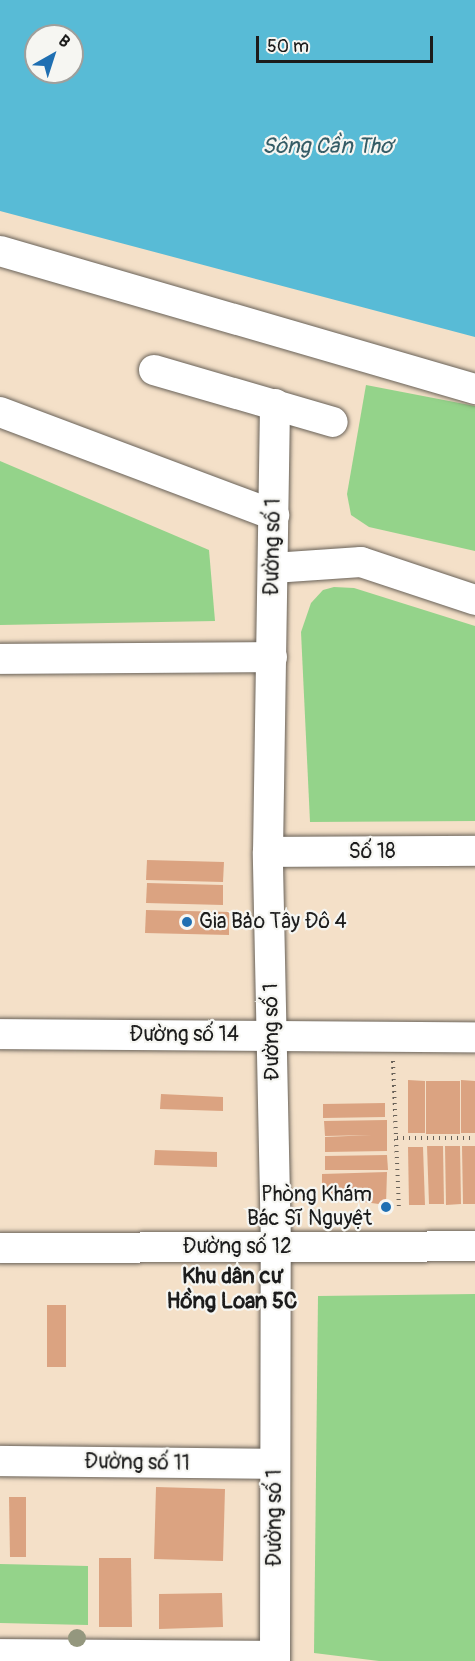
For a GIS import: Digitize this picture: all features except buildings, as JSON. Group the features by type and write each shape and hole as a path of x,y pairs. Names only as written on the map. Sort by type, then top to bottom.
{"street":[{"path":"0,251 475,389"},
{"path":"154,370 333,422"},
{"name":"Đường số 1","path":"275,404 268,852 276,1246 275,1659"},
{"path":"0,412 274,515"},
{"path":"273,568 361,562 475,600"},
{"path":"0,659 272,657"},
{"name":"Số 18","path":"268,852 475,851"},
{"name":"Đường số 14","path":"0,1034 475,1037"},
{"name":"Đường số 12","path":"0,1248 475,1246"},
{"name":"Đường số 11","path":"0,1461 274,1464"},
{"path":"0,1654 275,1659"}],"path":[{"path":"393,1053 399,1210"},
{"path":"397,1138 475,1138"}],"green space":[{"path":"366,385 475,406 475,551 369,527 351,515 347,494"},
{"path":"0,461 209,550 215,621 0,625"},
{"path":"334,587 354,588 475,626 475,821 310,822 301,632 311,603 323,590"},
{"path":"475,1294 475,1661 379,1661 314,1653 318,1296"},
{"path":"0,1564 88,1566 88,1625 0,1623"}],"water":[{"name":"Sông Cần Thơ","path":"0,0 475,0 475,337 0,211"}],"place":[{"name":"Gia Bảo Tây Đô 4","path":"187,922"},
{"name":"Phòng Khám Bác Sĩ Nguyệt","path":"386,1207"}],"district":[{"name":"Khu dân cư Hồng Loan 5C","path":"232,1288"}]}
